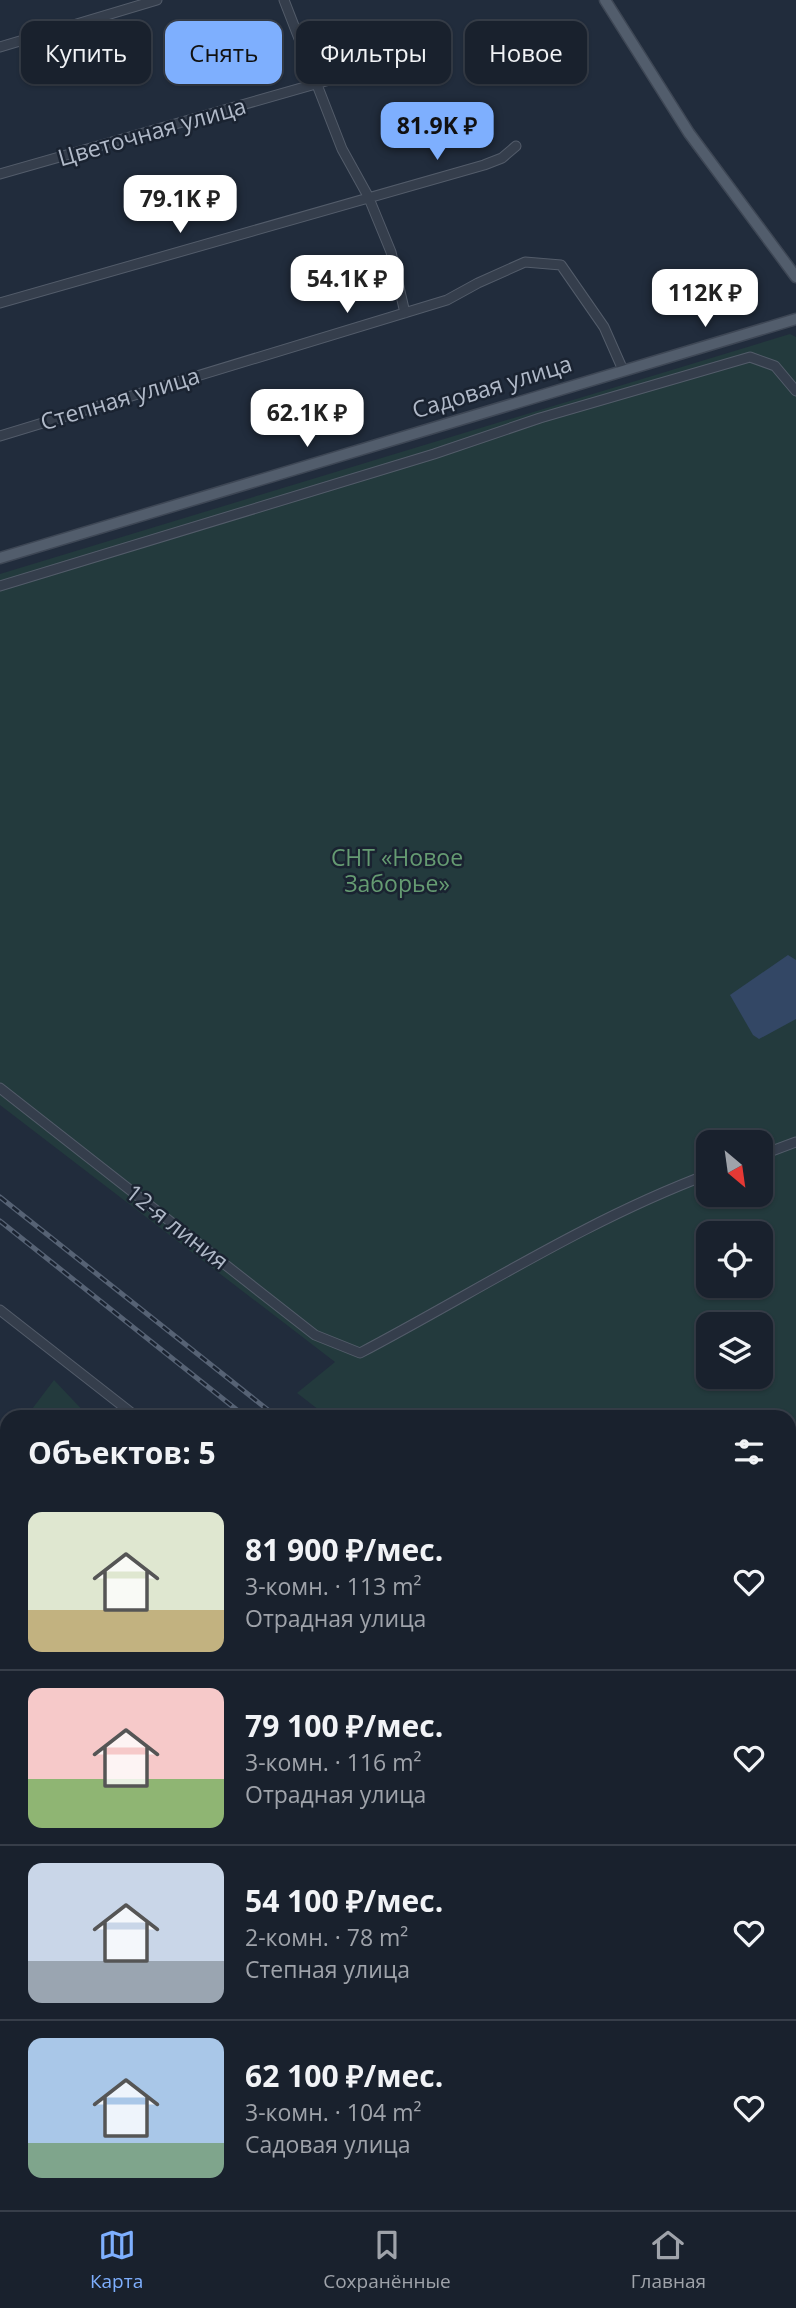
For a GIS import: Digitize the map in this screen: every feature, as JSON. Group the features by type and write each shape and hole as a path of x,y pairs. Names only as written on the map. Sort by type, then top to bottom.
{"main road":[{"path":"605,0 690,133 796,277"},
{"name":"Садовая улица","path":"0,558 796,319"}],"street":[{"path":"0,47 157,0"},
{"path":"284,0 342,149 368,196 391,252 405,313"},
{"name":"Цветочная улица","path":"0,174 320,84"},
{"path":"0,303 484,165 502,158 516,146"},
{"name":"Степная улица","path":"0,436 447,300 525,262 561,264 604,327 623,370"},
{"path":"0,586 434,454 541,418 750,358 761,359 775,366 796,391"},
{"name":"12-я линия","path":"0,1088 315,1335 360,1353 602,1221 645,1199 696,1179"},
{"path":"774,1150 796,1142"},
{"path":"0,1310 128,1410"}],"green space":[{"name":"СНТ «Новое Заборье»","path":"790,334 796,337 796,1410 319,1410 297,1393 335,1362 0,1105 0,574"},
{"path":"54,1380 82,1410 31,1410"}],"water":[{"path":"788,955 796,960 796,1019 759,1039 753,1035 730,995"}],"railway":[{"path":"0,1197 268,1410"},
{"path":"0,1221 237,1410"}]}
